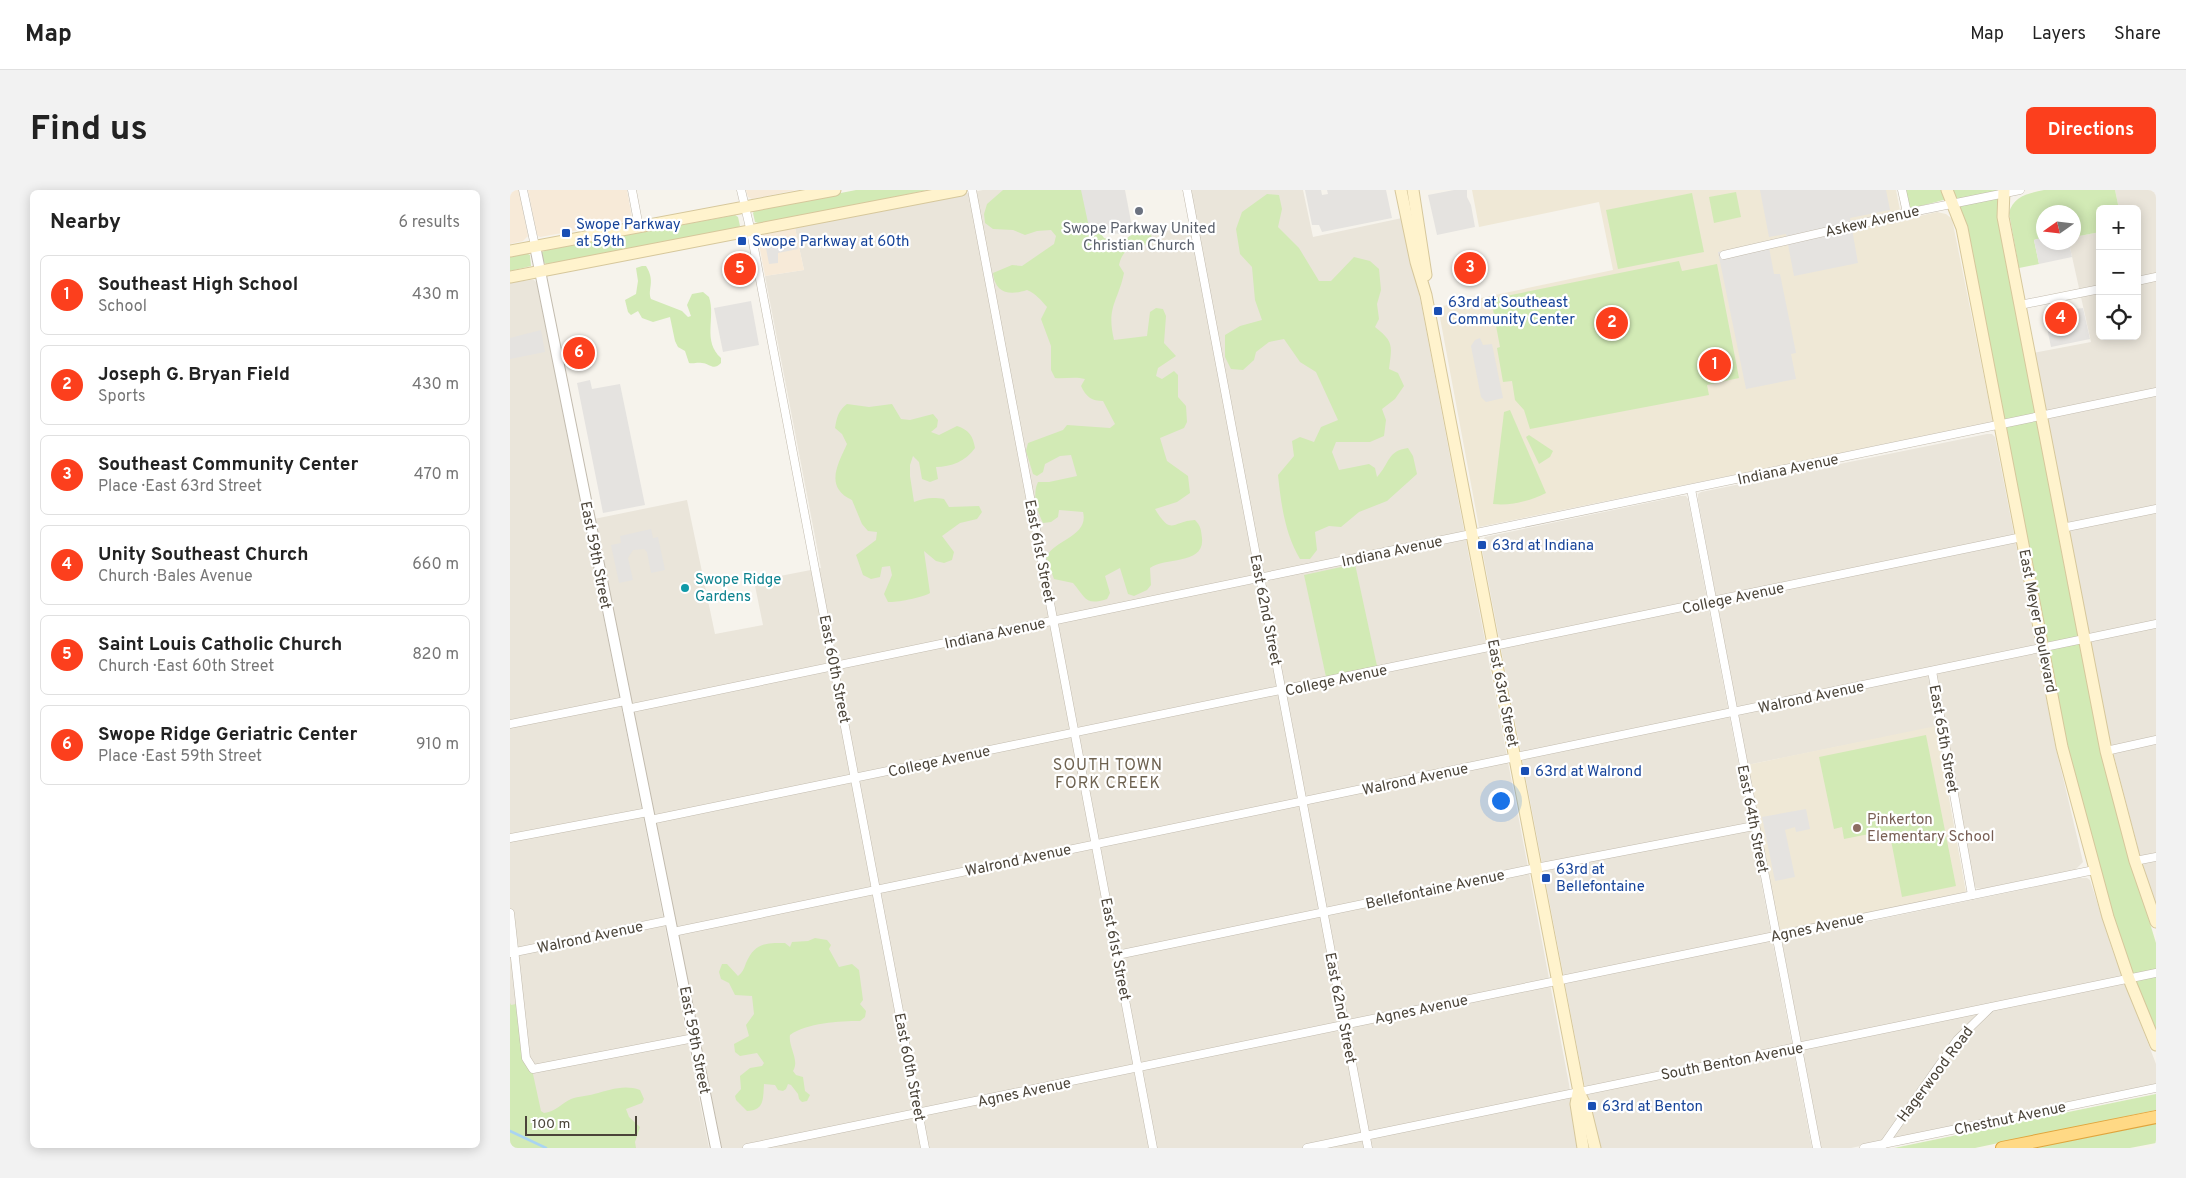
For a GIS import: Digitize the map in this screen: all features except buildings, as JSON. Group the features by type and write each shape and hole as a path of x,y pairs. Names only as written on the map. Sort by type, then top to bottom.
{"highway":[{"path":"2002,1148 2156,1117"}],"main road":[{"path":"510,251 834,190"},
{"path":"510,277 751,232 960,190"},
{"name":"East 63rd Street","path":"1401,190 1416,262 1426,295 1579,1092 1584,1103 1595,1148"},
{"name":"East 63rd Street","path":"1413,190 1427,280 1426,295"},
{"name":"East Meyer Boulevard","path":"1947,190 1962,228 2062,747 2094,870 2129,979 2156,1045"},
{"path":"2003,192 2003,217 2083,640 2106,751 2135,861 2156,922"},
{"name":"East 63rd Street","path":"1579,1092 1576,1104 1583,1148"}],"street":[{"name":"East 59th Street","path":"523,190 716,1148"},
{"path":"632,190 639,227"},
{"name":"East 60th Street","path":"741,190 751,232 835,666 925,1148"},
{"name":"East 61st Street","path":"972,190 1153,1148"},
{"name":"East 62nd Street","path":"1187,190 1368,1148"},
{"path":"1902,190 1907,213"},
{"name":"Askew Avenue","path":"1724,255 1907,213 2020,190"},
{"path":"2141,280 2156,277"},
{"path":"2020,305 2096,290"},
{"name":"Indiana Avenue","path":"510,724 626,705 835,666 2156,392"},
{"name":"East 64th Street","path":"1691,489 1817,1148"},
{"path":"2062,528 2156,509"},
{"name":"College Avenue","path":"510,838 649,816 856,778 2022,537"},
{"name":"Walrond Avenue","path":"673,932 2156,624"},
{"name":"East 65th Street","path":"1932,671 1972,895"},
{"path":"2106,751 2156,740"},
{"name":"Bellefontaine Avenue","path":"1117,955 1536,868 1754,826"},
{"path":"2135,861 2156,857"},
{"name":"Agnes Avenue","path":"747,1148 2094,870"},
{"path":"510,913 512,953 526,1058 533,1069 694,1038"},
{"name":"Walrond Avenue","path":"512,953 671,920"},
{"name":"South Benton Avenue","path":"1307,1148 2156,973"},
{"name":"Hagerwood Road","path":"1884,1144 1958,1040 1991,1007"},
{"name":"Chestnut Avenue","path":"1864,1148 2156,1088"}],"shaded area":[{"path":"510,190 519,190 528,236 523,241 510,244"},
{"path":"528,190 627,190 632,218 629,221 540,237 537,235"},
{"path":"746,190 796,190 752,199 748,197"},
{"path":"983,190 1077,190 1089,246 1197,225 1191,190 1303,190 1313,237 1402,218 1421,303 1569,1084 1577,1148 722,1148 594,519 687,500 715,634 763,625 754,581 821,568 765,276 804,270 795,228"},
{"path":"1081,190 1125,190 1133,232 1122,234 1090,232"},
{"path":"1305,190 1321,190 1322,195 1328,194 1327,190 1386,190 1392,218 1322,232 1319,225 1312,225"},
{"path":"1454,190 1467,190 1475,227 1437,235 1428,195"},
{"path":"1472,190 1896,190 1902,220 1937,212 1946,214 1952,219 1993,422 1479,527 1438,307 1613,270 1599,202 1479,227"},
{"path":"1760,190 1886,190 1890,210 1850,218 1858,263 1794,276 1786,234 1769,237"},
{"path":"2115,190 2156,190 2156,909 2109,737 2033,353 2091,342 2071,250 2081,250 2081,236 2096,233 2096,340 2141,340 2141,205 2118,205"},
{"path":"795,228 804,270 765,276 759,244 761,237 766,234"},
{"path":"795,236 798,249 778,253 778,263 769,264 765,243"},
{"path":"1768,242 1774,274 1780,274 1796,353 1791,354 1796,379 1746,389 1718,252"},
{"path":"2036,250 2070,250 2072,257 2039,264"},
{"path":"534,280 537,283 709,1148 510,1148 510,283"},
{"path":"751,301 759,345 723,352 714,308"},
{"path":"2083,308 2090,339 2051,347 2047,328 2077,321 2075,309"},
{"path":"541,330 545,352 510,359 510,338"},
{"path":"1480,338 1483,345 1492,344 1503,398 1486,402 1481,397 1471,346 1475,340"},
{"path":"590,380 592,389 620,384 645,505 603,513 577,383"},
{"path":"1992,434 1995,437 2055,744 2083,862 2075,870 1981,889 1976,888 1974,885 1945,725 1747,765 1698,494"},
{"path":"1686,496 1688,499 1812,1148 1600,1148 1583,1078 1481,544 1485,537"},
{"path":"651,529 653,538 658,537 665,570 651,573 647,552 644,549 633,550 628,558 633,580 619,583 611,545 621,543 620,536"},
{"name":"Pinkerton Elementary School","path":"1936,726 1966,892 1783,931 1778,929 1747,765"},
{"path":"1806,809 1810,829 1796,832 1795,827 1785,830 1795,877 1775,881 1762,817"},
{"path":"2078,878 2090,880 2113,952 2156,1064 2156,1085 1851,1148 1821,1148 1782,942 1784,939"}],"green space":[{"path":"856,190 928,190 761,224 755,222 753,213 755,210"},
{"path":"1003,190 1086,190 1095,225 1104,238 1113,241 1125,240 1133,234 1143,232 1150,233 1153,240 1128,250 1121,258 1119,265 1124,273 1112,312 1112,329 1114,340 1147,336 1150,312 1156,308 1163,309 1166,316 1164,343 1176,356 1158,368 1156,376 1162,379 1174,371 1178,375 1178,397 1186,406 1187,422 1184,428 1160,438 1167,461 1188,476 1190,493 1177,502 1155,509 1165,523 1169,525 1195,520 1200,526 1202,538 1201,547 1197,553 1150,568 1151,585 1147,590 1134,596 1128,594 1120,568 1105,576 1110,593 1107,599 1090,601 1073,583 1054,579 1046,557 1057,546 1077,532 1084,520 1083,512 1059,510 1058,517 1051,522 1043,523 1036,502 1035,492 1038,482 1049,482 1077,476 1071,455 1060,456 1045,464 1043,472 1037,476 1033,474 1026,451 1028,443 1063,430 1067,425 1110,428 1115,424 1103,401 1090,398 1085,393 1081,386 1085,379 1055,378 1051,370 1051,346 1041,319 1047,307 1036,295 1027,290 1009,293 1000,289 994,280 993,273 1012,265 1022,266 1054,244 1056,236 1051,230 1037,231 1025,235 1013,230 993,229 985,223 984,214 987,204"},
{"path":"1903,190 2010,190 1998,206 2061,549 2100,749 2119,822 2156,943 2156,1036 2120,941 2066,746 1955,197 1909,209"},
{"path":"2044,190 2115,190 2118,205 2096,205 2096,233 2081,236 2081,205 2036,205 2036,239 2034,240 2039,264 2019,268 2009,213 2014,203 2027,194"},
{"path":"1736,192 1741,217 1714,223 1709,197"},
{"path":"1692,193 1704,252 1618,269 1606,210"},
{"path":"1267,194 1279,195 1282,209 1278,227 1299,248 1319,281 1331,281 1354,257 1370,261 1379,269 1381,290 1377,304 1379,319 1375,327 1389,341 1391,349 1389,369 1398,373 1404,386 1395,399 1382,409 1386,420 1384,436 1370,442 1336,442 1332,452 1339,470 1369,464 1375,468 1377,477 1392,455 1408,448 1413,456 1417,474 1387,501 1359,512 1341,527 1329,526 1315,532 1317,550 1310,559 1300,559 1287,529 1278,475 1294,456 1292,441 1300,437 1314,442 1321,427 1338,420 1316,372 1300,362 1284,339 1269,342 1256,352 1254,360 1243,370 1231,369 1225,357 1225,335 1240,326 1262,320 1255,300 1252,267 1240,254 1236,229 1242,212"},
{"path":"735,215 738,217 740,226 735,229 546,264 542,261 542,252 547,250"},
{"path":"526,253 530,255 531,266 510,271 510,256"},
{"path":"1679,261 1682,271 1717,264 1739,378 1707,385 1709,395 1530,429 1524,410 1515,400 1512,381 1503,382 1497,348 1500,347 1491,299"},
{"path":"646,266 649,272 651,299 682,311 688,317 691,316 687,305 692,294 703,292 709,297 712,344 721,358 721,363 716,367 702,363 689,363 685,351 678,347 675,341 670,317 653,322 642,318 638,311 631,315 628,312 625,300 636,294 638,281 636,268"},
{"path":"847,404 869,407 892,404 901,419 910,420 933,414 938,420 937,427 931,432 939,435 957,426 965,429 973,440 975,448 963,460 947,466 936,467 938,479 930,482 922,479 919,462 913,456 910,465 914,502 929,498 944,499 949,507 979,506 982,512 977,519 960,523 942,536 954,552 952,560 944,563 936,561 924,551 930,593 927,595 903,601 888,602 884,594 892,575 890,566 882,567 880,577 871,579 863,575 856,555 876,540 877,532 868,531 862,524 852,500 843,495 838,489 836,482 837,467 847,444 842,434 835,428 838,414"},
{"path":"1510,410 1546,493 1520,502 1493,504 1504,412"},
{"path":"1529,435 1553,451 1550,457 1539,464 1526,437"},
{"path":"1355,564 1377,666 1326,677 1304,575"},
{"path":"1926,735 1956,886 1902,897 1889,830 1844,839 1842,827 1834,829 1819,757"},
{"path":"815,938 827,940 831,945 829,949 839,967 852,964 859,970 863,1000 860,1004 866,1011 865,1017 860,1021 814,1025 790,1035 795,1058 793,1071 796,1075 803,1077 805,1091 810,1095 807,1101 802,1102 799,1099 798,1094 791,1085 788,1084 783,1091 778,1090 775,1085 764,1084 763,1098 760,1106 757,1109 747,1111 736,1100 735,1096 741,1089 740,1076 750,1068 762,1066 764,1063 757,1053 740,1056 735,1052 734,1044 749,1036 746,1025 754,1014 752,996 735,995 729,983 721,979 719,972 722,964 727,964 738,976 743,971 749,956 761,945 785,943 790,947 792,942 808,941"},
{"path":"510,1003 511,1005 516,1004 524,1059 533,1074 541,1111 544,1113 548,1112 571,1099 611,1089 634,1088 640,1090 644,1099 642,1103 626,1109 629,1117 640,1127 635,1142 636,1148 510,1148"},
{"path":"2156,1094 2156,1110 1975,1148 1894,1148"},
{"path":"2156,1121 2156,1143 2130,1148 2024,1148"}],"waterway":[{"path":"510,1131 546,1148"}],"place":[{"name":"Swope Parkway United Christian Church","path":"1139,211"},
{"name":"Swope Parkway at 59th","path":"566,233"},
{"name":"Swope Parkway at 60th","path":"742,241"},
{"name":"Southeast Community Center","path":"1470,268"},
{"name":"Saint Louis Catholic Church","path":"740,269"},
{"name":"63rd at Southeast Community Center","path":"1438,311"},
{"name":"Unity Southeast Church","path":"2061,318"},
{"name":"Joseph G. Bryan Field","path":"1612,323"},
{"name":"Swope Ridge Geriatric Center","path":"579,353"},
{"name":"Southeast High School","path":"1715,365"},
{"name":"63rd at Indiana","path":"1482,545"},
{"name":"Swope Ridge Gardens","path":"685,588"},
{"name":"63rd at Walrond","path":"1525,771"},
{"name":"Pinkerton Elementary School","path":"1857,828"},
{"name":"63rd at Bellefontaine","path":"1546,878"},
{"name":"63rd at Benton","path":"1592,1106"}],"district":[{"name":"SOUTH TOWN FORK CREEK","path":"1108,773"}]}
